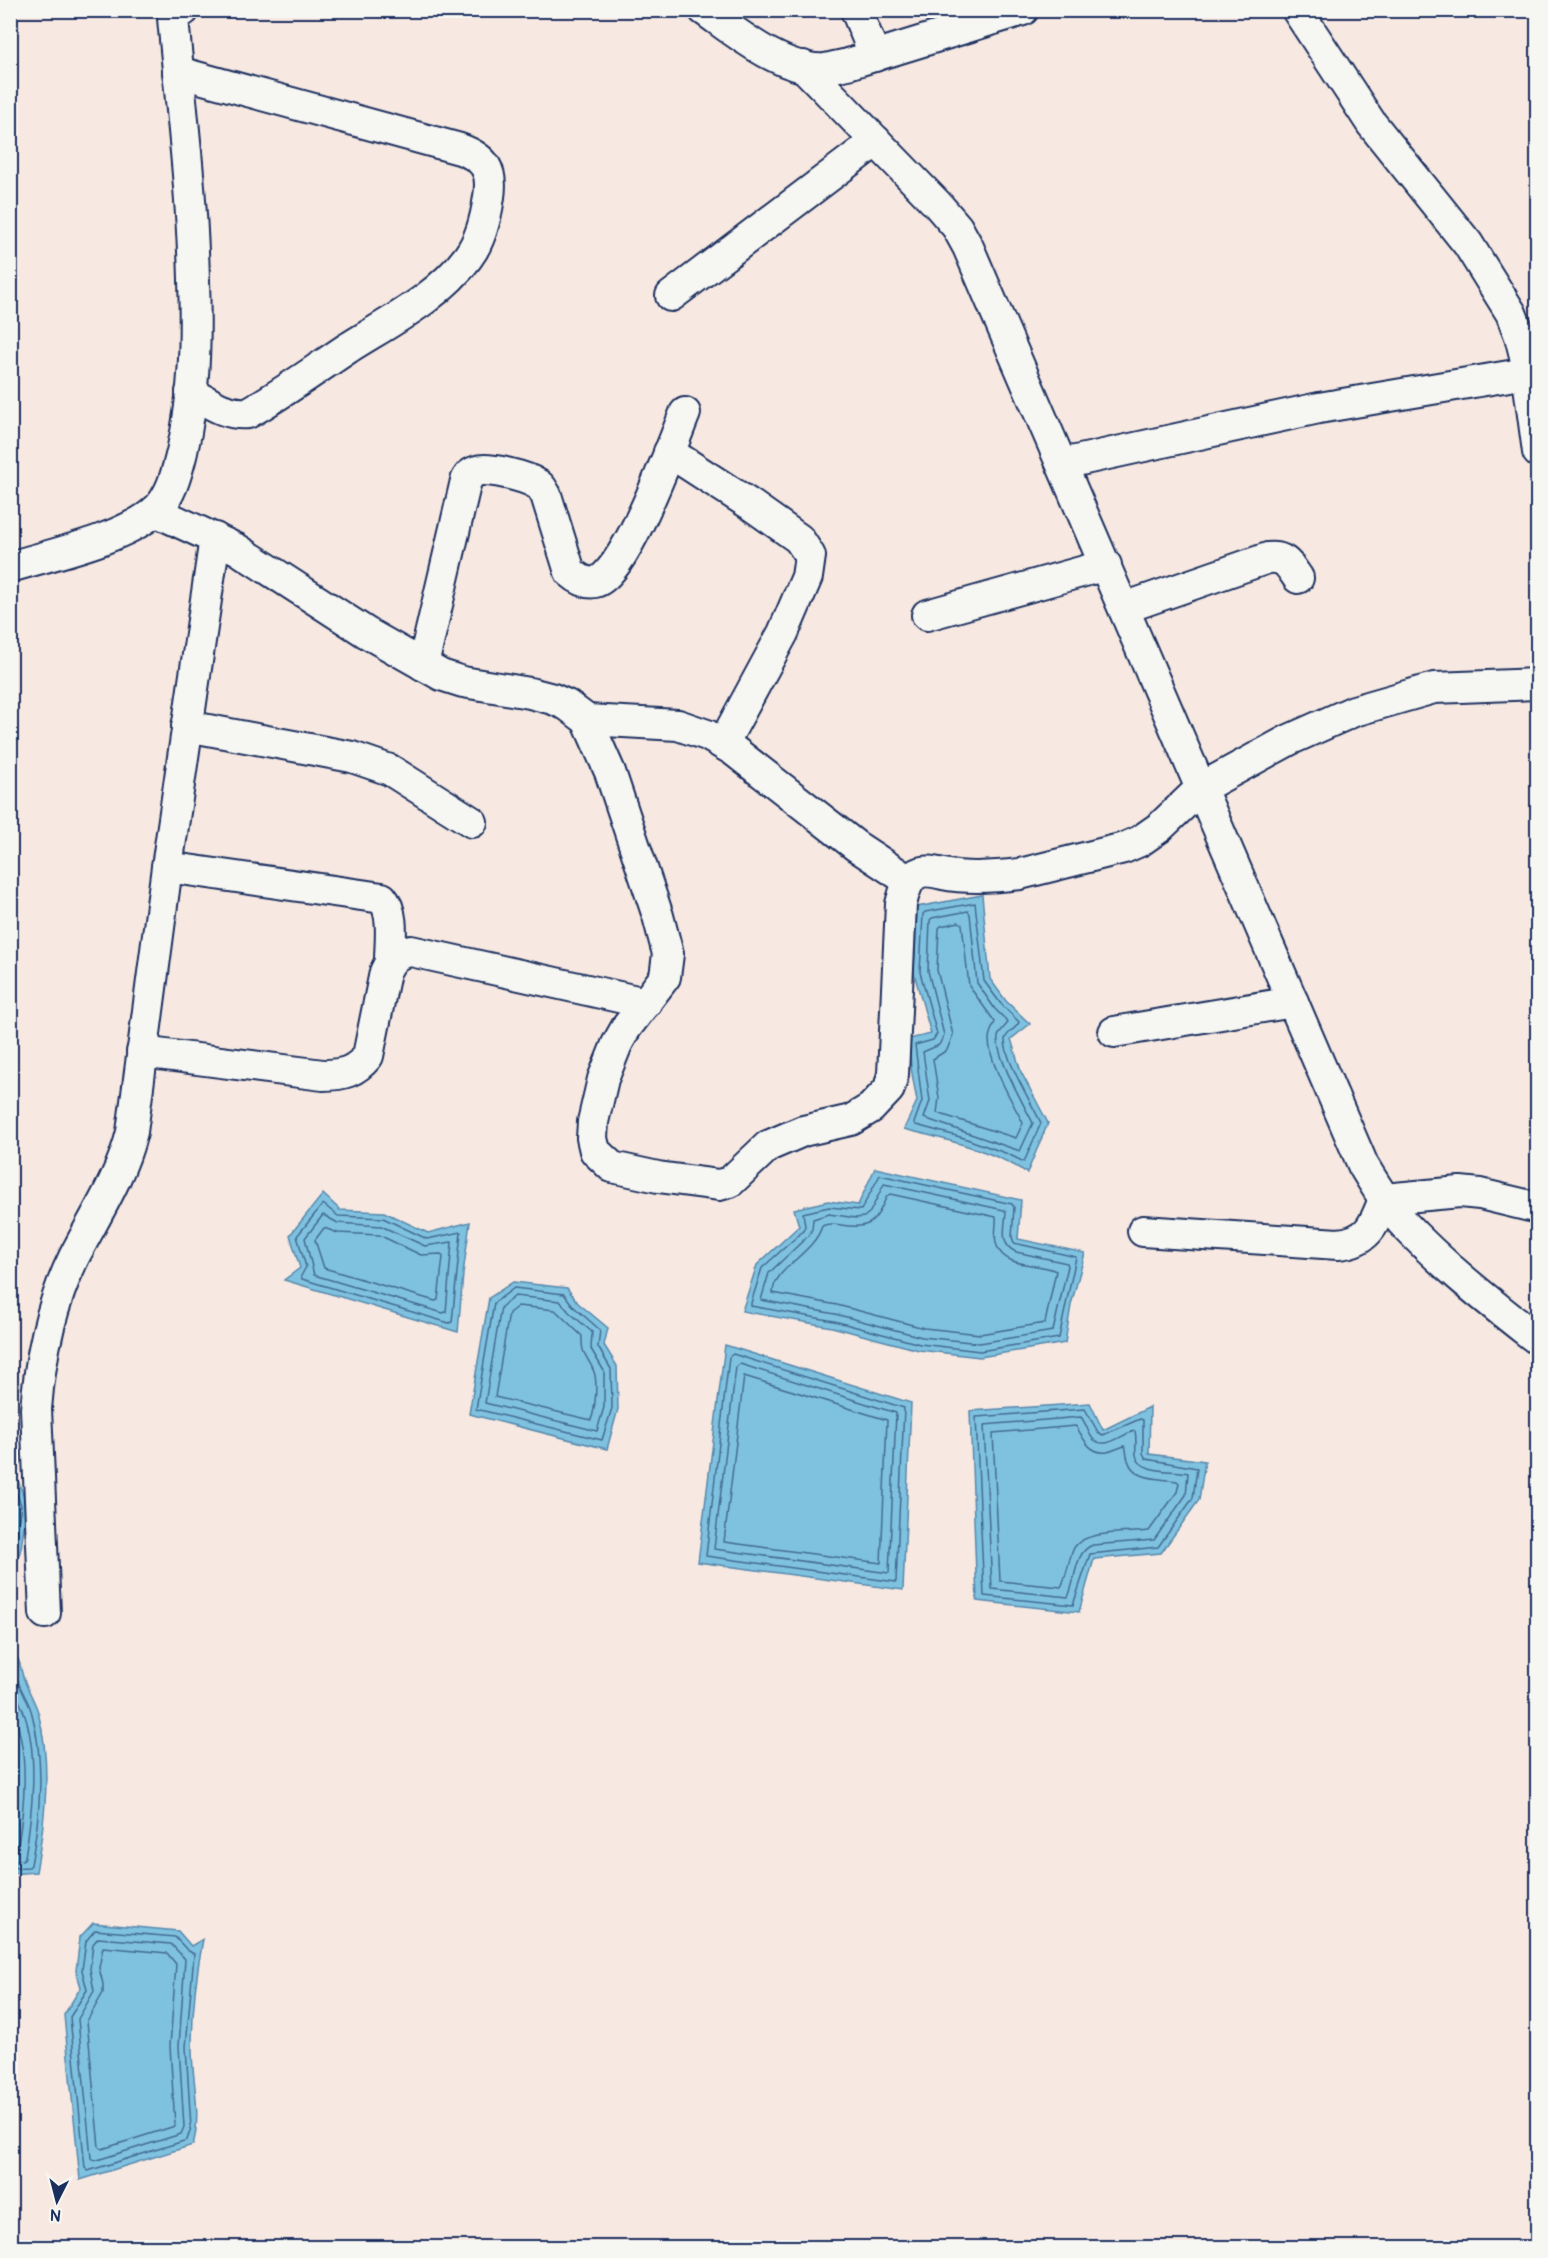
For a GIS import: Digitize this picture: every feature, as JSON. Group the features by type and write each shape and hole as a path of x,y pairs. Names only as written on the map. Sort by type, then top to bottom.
{"street":[{"path":"704,10 767,52 788,62 824,69 875,56 1023,10"},
{"path":"856,10 875,56"},
{"path":"1297,10 1371,123 1482,263 1511,313 1520,336 1538,452"},
{"path":"10,567 96,540 133,525 155,511 174,484 187,432 196,353 193,216 174,13"},
{"path":"803,66 938,205 957,227 968,247 1363,1165 1401,1221 1438,1258 1538,1340"},
{"path":"178,72 460,149 472,153 483,162 490,176 486,221 469,256 453,276 414,305 248,413 235,414 220,410 191,392"},
{"path":"671,296 876,141"},
{"path":"1062,464 1319,408 1527,373"},
{"path":"423,665 465,485 471,474 478,470 488,470 524,478 541,486 570,572 578,578 595,582 612,567 645,511 685,412"},
{"path":"669,452 752,505 799,539 810,556 807,577 783,633 723,744"},
{"path":"155,511 253,558 367,633 441,675 463,682 553,699 573,708 587,720 610,772 666,940 668,963 665,977 617,1044 603,1079 593,1122 592,1138 595,1151 612,1167 658,1178 719,1185 730,1182 768,1146 803,1131 851,1120 862,1115 889,1089 895,1058 901,904 909,881 916,873 972,876 1020,874 1124,848 1151,834 1201,788 1290,740 1353,711 1434,688 1538,684"},
{"path":"45,1613 36,1409 42,1356 61,1286 126,1157 132,1132 167,867 215,538"},
{"path":"1124,608 1268,558 1281,558 1288,562 1298,578"},
{"path":"927,615 1106,565"},
{"path":"587,720 678,725 707,735 723,744 856,846 909,881"},
{"path":"187,726 352,757 402,777 472,822"},
{"path":"142,1052 324,1075 349,1072 360,1066 368,1056 390,961 389,913 387,904 382,898 167,867"},
{"path":"390,961 400,953 420,953 646,1003"},
{"path":"1114,1032 1293,1002"},
{"path":"1384,1199 1460,1192 1480,1194 1538,1208"},
{"path":"1143,1231 1319,1244 1353,1242 1363,1236 1376,1222 1384,1199"}],"water":[{"path":"982,895 990,979 1006,1001 1030,1024 1011,1039 1021,1072 1048,1123 1027,1173 983,1151 904,1129 917,1101 909,1039 931,1034 914,973 917,907"},
{"path":"875,1168 1021,1200 1018,1239 1085,1253 1071,1305 1065,1343 980,1357 919,1350 832,1327 742,1311 757,1265 799,1226 794,1209 828,1201 858,1205"},
{"path":"323,1194 340,1210 384,1212 428,1233 470,1222 458,1332 284,1280 300,1268 290,1235"},
{"path":"513,1282 567,1288 578,1303 608,1328 604,1345 617,1366 618,1409 607,1449 469,1414 489,1298"},
{"path":"725,1345 911,1403 903,1590 698,1562"},
{"path":"1090,1403 1103,1430 1150,1407 1149,1454 1205,1461 1199,1500 1161,1553 1094,1559 1079,1612 977,1601 970,1411"},
{"path":"10,1460 27,1504 21,1548 15,1570 10,1569"},
{"path":"11,1649 19,1662 38,1712 45,1752 46,1792 36,1872 11,1874"},
{"path":"93,1923 178,1931 191,1946 203,1939 198,1966 192,2035 197,2121 193,2145 80,2180 64,2015 81,1987 76,1971 80,1937"}]}
